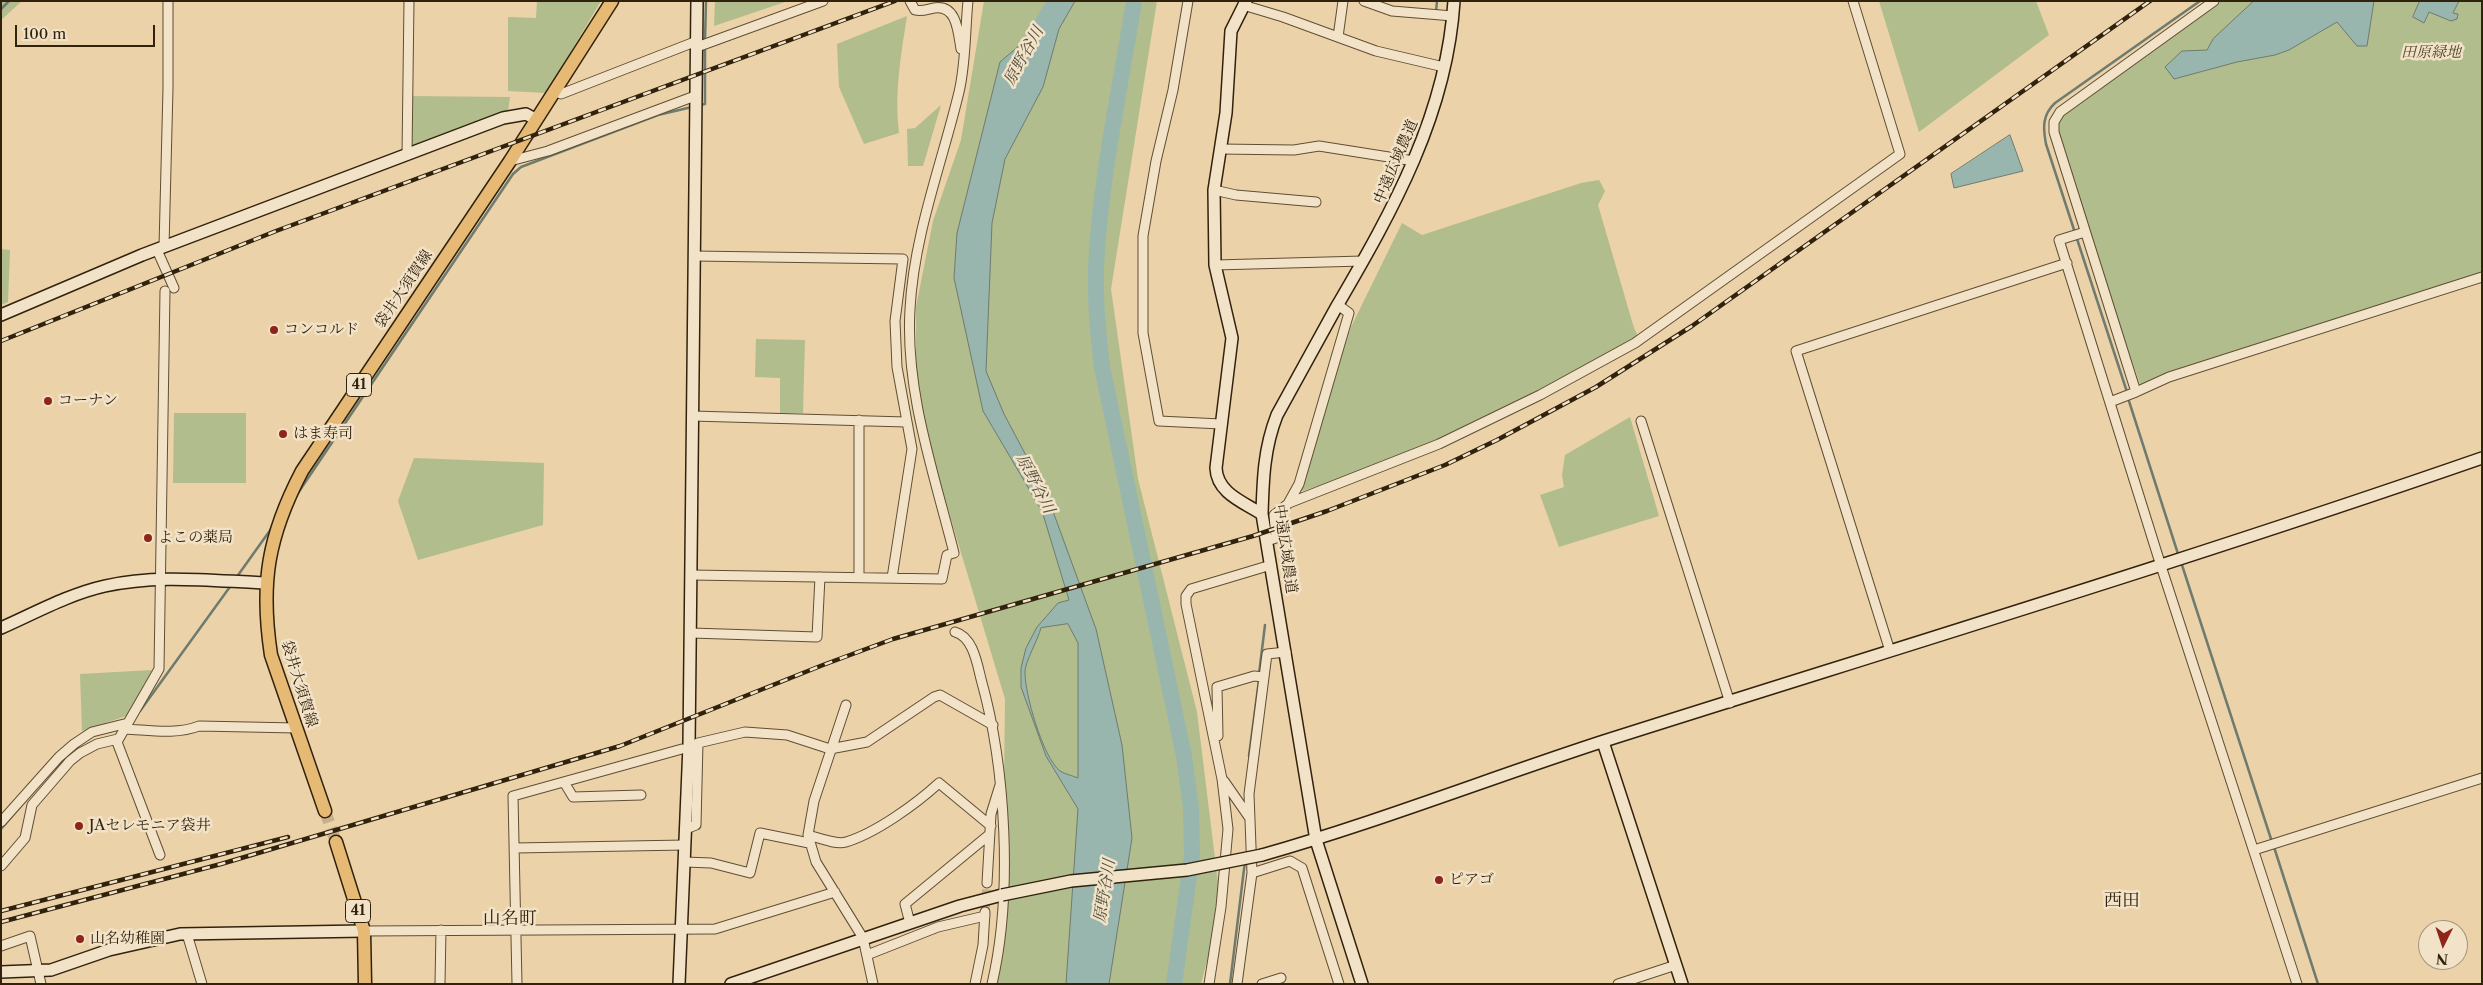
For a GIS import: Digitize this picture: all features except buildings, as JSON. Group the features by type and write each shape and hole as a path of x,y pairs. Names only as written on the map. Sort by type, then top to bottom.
{"main road":[{"name":"袋井大須賀線","path":"325,811 270,655 265,618 266,583 272,546 283,507 302,471 510,161 612,1"},
{"name":"41","path":"336,842 364,931 366,984"}],"street":[{"path":"160,855 116,742 160,669 160,580 170,289 160,249 168,88 168,1"},
{"path":"407,155 409,1"},
{"path":"679,984 685,862 690,633 695,96 698,1"},
{"path":"554,90 562,94 697,44 824,1"},
{"path":"910,1 915,10 919,11 936,7 947,8 952,12 962,65"},
{"path":"691,575 942,579 947,555 954,553 917,406 909,357 910,308 917,254 960,89 968,1"},
{"path":"1188,1 1173,90 1156,161 1143,236 1143,332 1159,422 1221,424"},
{"path":"1338,37 1343,1"},
{"path":"1364,1 1392,11 1453,16"},
{"name":"中遠広域農道","path":"1362,984 1316,840 1262,514 1264,465 1270,433 1277,415 1382,228 1414,161 1429,124 1444,67 1454,1"},
{"path":"1267,541 1276,538 1274,515 1289,503 1439,444 1540,395 1635,343 1900,154 1854,1"},
{"path":"2136,392 2084,232 2054,132 2054,122 2060,112 2214,1"},
{"path":"1262,514 1226,492 1219,485 1216,468 1232,338 1215,264 1214,190 1226,113 1231,31 1245,3 1376,51 1444,67"},
{"path":"510,161 548,150 695,96"},
{"path":"1,315 160,249 503,118 526,114 535,119"},
{"path":"1220,149 1294,150 1319,146 1414,161"},
{"path":"1214,190 1236,196 1316,202"},
{"path":"2084,232 2059,240 2256,850 2297,984"},
{"path":"694,256 903,259 895,321 897,367 912,449 892,578"},
{"path":"1215,264 1363,261"},
{"path":"1890,651 1796,350 2067,263"},
{"path":"2110,402 2169,377 2482,278"},
{"path":"1289,503 1299,484 1349,313 1338,305"},
{"path":"692,416 906,422"},
{"path":"859,420 859,577"},
{"path":"1641,421 1730,703"},
{"path":"731,984 754,980 910,922 1002,895 1071,881 1187,870 1262,855 1316,840 1603,742 2188,558 2482,458"},
{"path":"1209,984 1221,907 1228,828 1222,779 1186,604 1186,596 1191,589 1271,565"},
{"path":"690,633 816,637 820,577"},
{"path":"1,628 103,586 132,581 266,583"},
{"path":"955,632 961,634 967,640 975,658 992,724 1001,781 1002,895 992,983"},
{"path":"1237,984 1252,873 1249,794 1267,654 1286,652"},
{"path":"1218,759 1217,686 1254,676 1264,677"},
{"path":"686,829 696,825 698,743 745,732 787,735 830,749 867,742 934,697 940,695 992,724"},
{"path":"846,705 814,801 809,839 816,862 864,938 873,984"},
{"path":"1,822 59,757 92,732 126,726 156,731 190,729 199,726 296,728"},
{"path":"1,866 25,838 32,805 70,761 97,744 118,739"},
{"path":"1603,742 1682,984"},
{"path":"517,984 513,796 682,749"},
{"path":"2256,850 2482,778"},
{"path":"1222,779 1251,819"},
{"path":"988,883 990,830 995,796 1001,781"},
{"path":"564,782 573,797 641,795"},
{"path":"685,862 711,863 750,873 760,833 846,842 888,821 918,802 939,784 990,830"},
{"path":"910,922 905,904 990,830"},
{"path":"515,848 685,845"},
{"path":"1252,873 1290,861 1302,868 1339,984"},
{"path":"1,972 39,972 51,970 109,950 188,934 725,928 834,892"},
{"path":"867,955 938,928 985,914 983,945 975,984"},
{"path":"440,984 441,930"},
{"path":"188,934 202,984"},
{"path":"1,946 30,936 41,984"},
{"path":"1618,984 1676,965"},
{"path":"1262,984 1281,978"}],"green space":[{"path":"1,1 22,1 1,20"},
{"path":"537,1 601,1 546,93 508,91 508,17 536,18"},
{"path":"715,1 788,1 714,26"},
{"path":"984,1 1157,1 1111,289 1138,479 1197,712 1221,907 1201,984 992,984 1002,948 1005,699 932,456 916,386 916,307 933,221 961,140"},
{"path":"1879,1 2036,1 2049,35 1919,132"},
{"name":"田原緑地","path":"2220,1 2482,1 2482,279 2142,390 2054,132 2056,118"},
{"path":"907,16 897,103 899,133 864,144 839,87 837,44"},
{"path":"407,96 510,97 508,111 407,148"},
{"path":"941,105 923,166 908,166 907,129 915,128"},
{"path":"1599,180 1605,191 1598,205 1634,328 1640,340 1544,393 1386,464 1299,492 1299,484 1351,327 1402,223 1422,235 1581,183"},
{"path":"1,249 10,250 8,302 1,305"},
{"path":"756,339 805,340 803,413 780,413 780,378 755,377"},
{"path":"174,413 246,413 246,483 173,483"},
{"path":"1630,417 1659,516 1559,547 1540,495 1564,487 1562,475 1565,455"},
{"path":"414,458 544,463 543,525 418,560 398,501"},
{"path":"152,670 126,716 82,731 80,674"}],"water":[{"path":"1051,1 1075,1 1059,29 1043,87 1005,159 992,223 986,371 1004,414 1047,495 1096,629 1122,745 1132,838 1109,984 1066,984 1078,809 1046,756 1021,687 1021,668 1026,648 1037,627 1058,603 1069,600 1042,511 983,411 954,278 957,233 1000,62 1041,27","holes":["1068,624 1078,643 1078,778 1060,771 1047,753 1031,708 1025,671 1041,628"]},
{"path":"2254,1 2374,1 2367,46 2357,46 2337,22 2289,50 2275,55 2237,62 2174,79 2165,67 2182,51 2207,50 2213,39"},
{"path":"2420,1 2459,1 2453,13 2458,14 2457,19 2451,21 2429,12 2424,23 2413,17"},
{"path":"2010,135 2023,171 1954,188 1951,174"}],"waterway":[{"path":"1,9 9,1"},
{"path":"705,41 706,1"},
{"name":"原野谷川","path":"1027,48 1056,1"},
{"name":"原野谷川","path":"1134,1 1111,134 1102,201 1096,268 1096,306 1102,367 1184,756 1191,808 1192,855 1174,984"},
{"path":"1436,12 1437,1"},
{"path":"2127,392 2046,144 2044,122 2048,112 2055,103 2200,1"},
{"path":"700,105 705,104 705,46"},
{"path":"298,493 513,174 521,167 658,115 692,107"},
{"path":"2128,398 2179,557"},
{"path":"236,578 271,529"},
{"path":"2181,562 2272,842"},
{"path":"140,711 232,584"},
{"path":"1259,674 1265,625"},
{"path":"1249,756 1259,680"},
{"path":"1,829 20,807"},
{"path":"2274,847 2318,984"},
{"path":"1230,984 1245,861"}],"tunnel":[{"path":"325,811 336,842"},
{"path":"985,912 987,883"}],"railway":[{"path":"1,341 276,231 895,1"},
{"path":"1,922 221,864 620,746 893,639 1253,536 1327,511 1445,465 1497,440 1596,387 1692,326 2150,1"},
{"path":"1,911 288,837"}],"place":[{"name":"コンコルド","path":"274,330"},
{"name":"コーナン","path":"48,401"},
{"name":"はま寿司","path":"283,434"},
{"name":"よこの薬局","path":"148,538"},
{"name":"JAセレモニア袋井","path":"79,826"},
{"name":"ピアゴ","path":"1439,880"},
{"name":"山名幼稚園","path":"80,939"}],"district":[{"name":"西田","path":"2122,901"},
{"name":"山名町","path":"510,919"}]}
